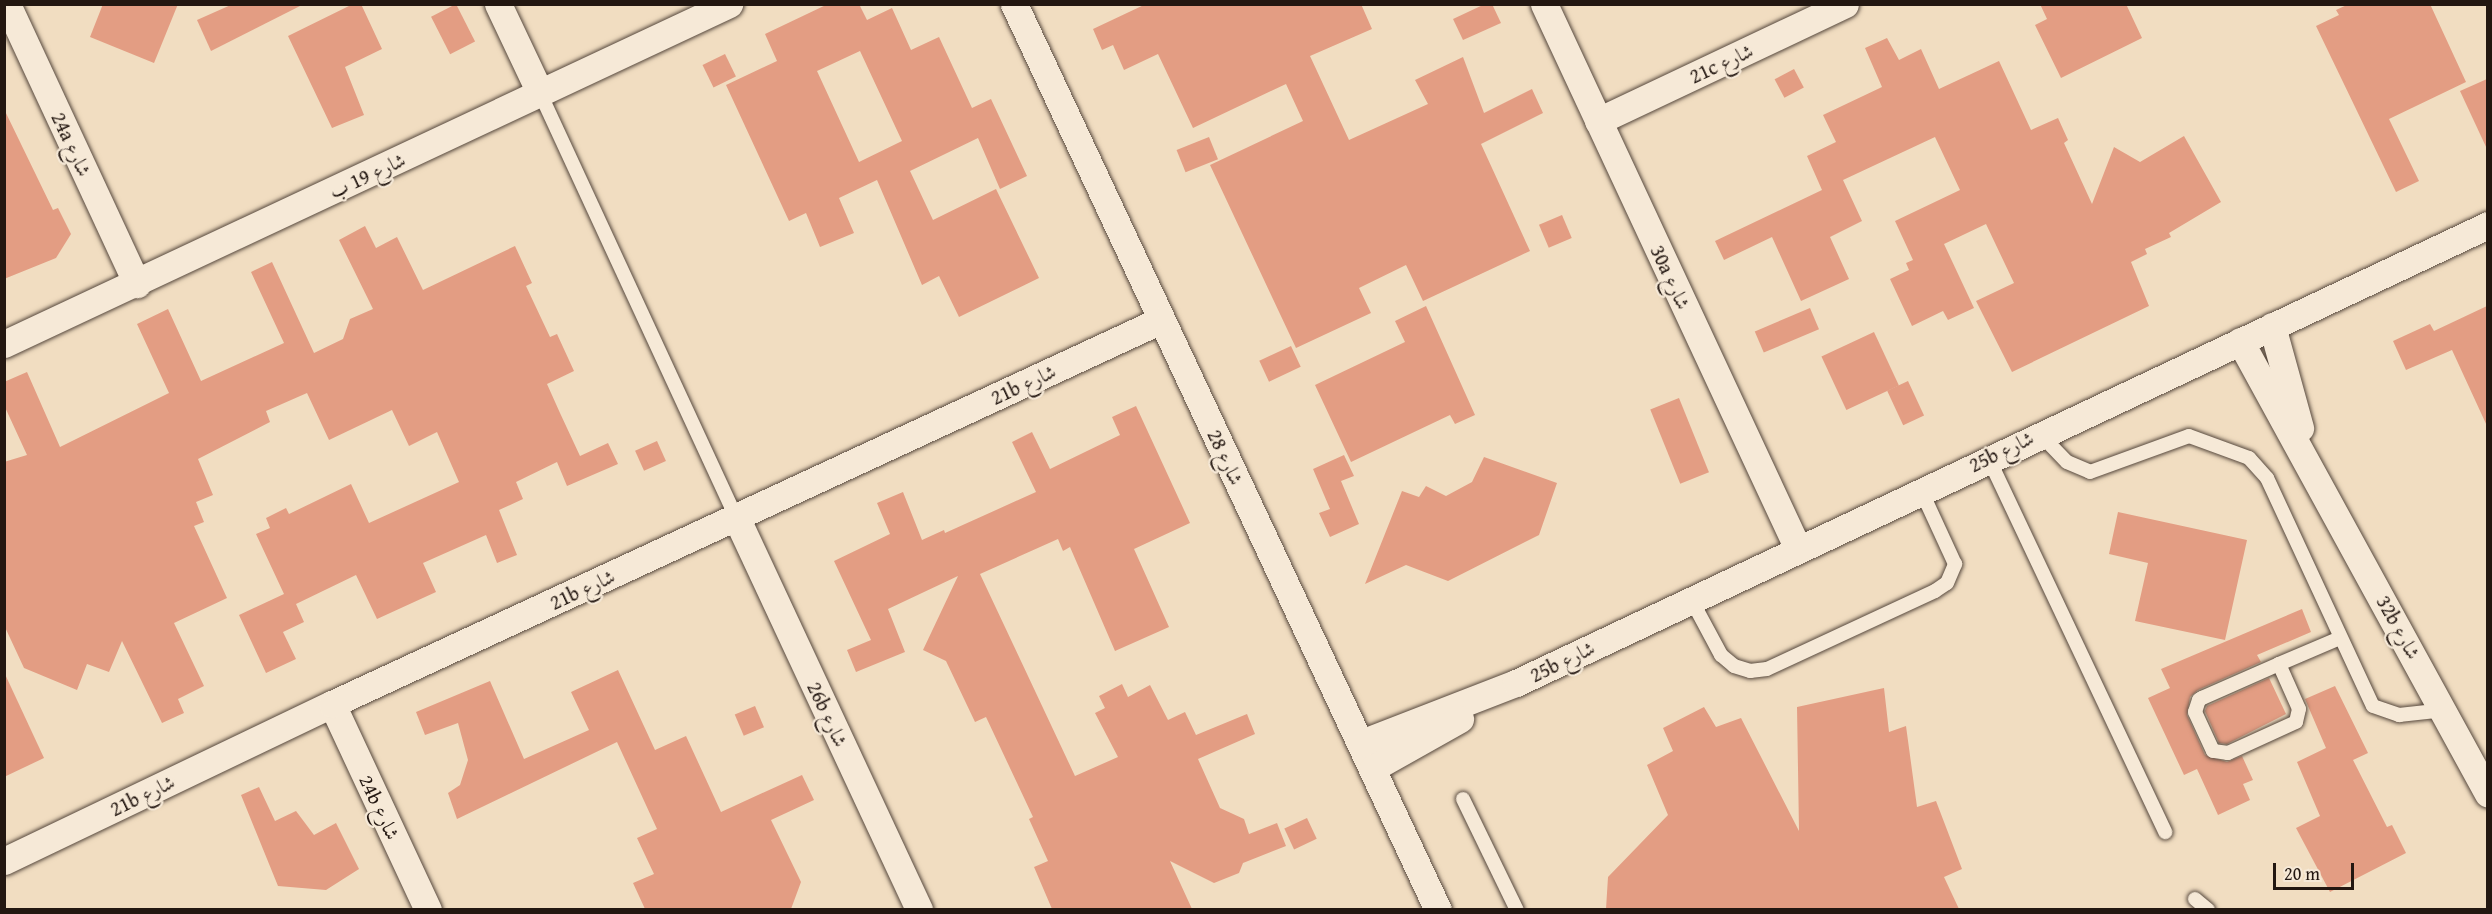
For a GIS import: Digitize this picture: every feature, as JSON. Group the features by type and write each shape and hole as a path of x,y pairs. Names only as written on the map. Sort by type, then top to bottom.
{"street":[{"name":"24a شارع","path":"7,4 137,284"},
{"path":"498,4 540,93"},
{"name":"شارع 19 ب","path":"4,344 137,284 729,4"},
{"name":"شارع 28","path":"1014,4 1438,909"},
{"name":"30a شارع","path":"1544,4 1798,549"},
{"name":"21c شارع","path":"1598,121 1845,4"},
{"name":"25b شارع","path":"1361,743 1516,683 1988,457 2487,225"},
{"name":"21b شارع","path":"4,861 332,704 737,519 1161,320"},
{"name":"32b شارع","path":"2272,326 2308,462"},
{"name":"32b شارع","path":"2240,341 2445,710 2480,761 2487,794"},
{"name":"26b شارع","path":"737,519 919,909"},
{"name":"25b شارع","path":"1373,768 1516,683"},
{"name":"24b شارع","path":"332,704 428,909"}],"lane":[{"path":"540,93 737,519"},
{"path":"2039,433 2067,462 2090,472 2188,436 2249,458 2267,478 2367,698 2381,711 2399,715 2445,710"},
{"path":"1988,457 2165,832"},
{"path":"1691,599 1721,655 1734,666 1750,671 1767,669 1935,591 1947,584 1955,564 1921,489"},
{"path":"2279,664 2299,710 2296,722 2228,753 2213,751 2194,712 2196,704 2279,664 2340,638"},
{"path":"1463,799 1517,909"},
{"path":"2195,899 2208,909"}],"building":[{"path":"103,4 178,4 154,63 90,37"},
{"path":"233,4 304,4 211,51 197,20"},
{"path":"353,4 361,4 382,49 345,67 364,115 332,128 288,36"},
{"path":"456,4 475,41 450,54 431,17"},
{"path":"828,4 859,4 867,20 892,8 911,50 939,37 972,108 991,99 1027,176 1000,189 978,138 910,171 933,220 996,189 1039,278 959,317 939,276 922,285 877,180 839,198 854,233 820,247 806,213 789,221 726,85 777,61 765,34","holes":["860,51 902,141 859,162 817,71"]},
{"path":"1146,4 1361,4 1372,29 1310,56 1349,140 1428,104 1415,80 1463,57 1484,113 1532,89 1543,113 1481,144 1530,251 1423,301 1406,265 1359,288 1371,313 1296,348 1210,165 1303,121 1286,84 1193,128 1158,54 1124,70 1113,45 1102,50 1093,29"},
{"path":"1485,4 1492,4 1501,23 1463,40 1453,19"},
{"path":"2040,4 2126,4 2142,38 2061,78 2035,25 2047,19"},
{"path":"2349,4 2430,4 2466,82 2389,119 2419,181 2396,192 2316,26 2339,15 2336,10"},
{"path":"1887,38 1899,60 1921,49 1939,89 1999,61 2031,130 2058,118 2068,140 2064,143 2092,204 2114,147 2140,162 2184,136 2221,202 2169,233 2171,237 2145,249 2147,254 2131,262 2149,306 2012,372 1976,301 2014,283 1986,224 1944,244 1974,308 1948,320 1943,311 1912,326 1890,279 1909,270 1906,263 1913,260 1895,221 1960,190 1935,137 1843,180 1862,221 1830,237 1849,279 1801,301 1772,237 1724,260 1715,241 1822,190 1807,156 1836,142 1823,115 1882,87 1865,48"},
{"path":"725,54 736,76 713,87 703,65"},
{"path":"1794,69 1804,88 1784,98 1775,79"},
{"path":"2487,79 2487,149 2460,91"},
{"path":"4,109 53,210 58,208 71,234 56,258 4,279"},
{"path":"1209,137 1218,159 1186,172 1177,150"},
{"path":"1562,215 1572,238 1549,248 1539,225"},
{"path":"365,226 376,248 397,237 423,290 515,246 532,283 526,286 550,337 557,334 574,371 547,384 580,456 608,443 618,464 567,486 557,462 516,482 523,499 499,510 517,555 497,563 486,535 423,563 436,592 377,619 356,575 296,604 304,622 283,632 296,659 266,673 239,615 284,594 256,534 270,528 266,518 286,508 289,514 351,484 369,523 459,482 437,432 409,446 392,410 329,440 307,393 266,411 270,422 198,459 213,495 196,502 204,522 194,526 227,598 174,623 204,686 178,699 184,713 162,723 122,641 109,672 87,664 77,690 24,668 4,625 4,462 27,455 4,405 4,382 27,372 60,447 169,393 137,324 168,309 201,381 284,343 251,272 272,262 314,353 343,339 350,319 373,309 339,240"},
{"path":"1426,306 1475,415 1455,424 1450,415 1351,462 1315,385 1405,342 1395,321"},
{"path":"2487,306 2487,426 2452,350 2406,370 2393,341 2430,324 2434,331"},
{"path":"1810,308 1819,329 1764,353 1755,331"},
{"path":"1874,332 1899,385 1846,410 1821,357"},
{"path":"1291,346 1301,367 1269,382 1259,361"},
{"path":"1908,381 1924,415 1903,425 1887,391"},
{"path":"1679,398 1709,472 1680,484 1650,410"},
{"path":"1136,406 1190,523 1134,549 1169,627 1115,651 1070,547 1063,551 1058,539 980,574 1075,776 1118,757 1095,713 1105,708 1099,696 1122,684 1128,697 1150,685 1168,720 1185,712 1196,735 1247,714 1255,734 1198,759 1220,808 1244,819 1249,834 1277,823 1286,846 1243,863 1239,873 1214,883 1170,861 1192,909 1052,909 1034,867 1048,861 1029,819 1033,817 986,717 975,722 946,661 923,650 958,576 888,609 905,652 856,672 847,650 871,640 834,561 890,534 877,503 903,492 922,540 944,530 945,533 1036,492 1012,442 1032,432 1050,469 1120,435 1112,417"},
{"path":"657,441 666,461 644,471 635,451"},
{"path":"1344,455 1354,476 1341,481 1359,524 1330,537 1319,513 1330,509 1313,469"},
{"path":"1484,457 1557,483 1539,535 1448,581 1406,565 1365,584 1402,491 1419,497 1426,486 1446,496 1472,482"},
{"path":"2118,512 2247,540 2225,640 2135,621 2148,563 2109,554"},
{"path":"2302,609 2311,632 2257,655 2261,662 2198,690 2190,697 2187,715 2205,755 2227,762 2242,756 2253,780 2243,784 2250,800 2218,815 2197,769 2184,775 2148,698 2170,688 2161,669"},
{"path":"618,670 655,750 686,736 721,812 802,775 814,800 771,820 801,882 791,909 645,909 633,883 654,874 637,838 657,829 617,742 457,819 448,793 460,785 468,760 458,723 425,735 416,712 490,681 524,759 589,730 571,692"},
{"path":"4,672 44,758 4,777"},
{"path":"2269,678 2286,714 2227,744 2219,743 2205,711 2207,706"},
{"path":"2335,686 2368,753 2353,760 2387,827 2392,825 2406,853 2330,892 2296,828 2320,816 2297,762 2326,748 2305,699"},
{"path":"1884,688 1889,732 1906,726 1917,807 1936,801 1962,869 1944,877 1959,909 1606,909 1608,877 1668,815 1647,765 1673,751 1663,728 1704,707 1716,727 1741,718 1799,831 1797,707"},
{"path":"755,706 764,727 744,736 735,715"},
{"path":"259,787 275,821 296,811 314,835 336,823 359,869 326,890 278,886 241,795"},
{"path":"1307,818 1317,839 1294,849 1284,829"}]}
